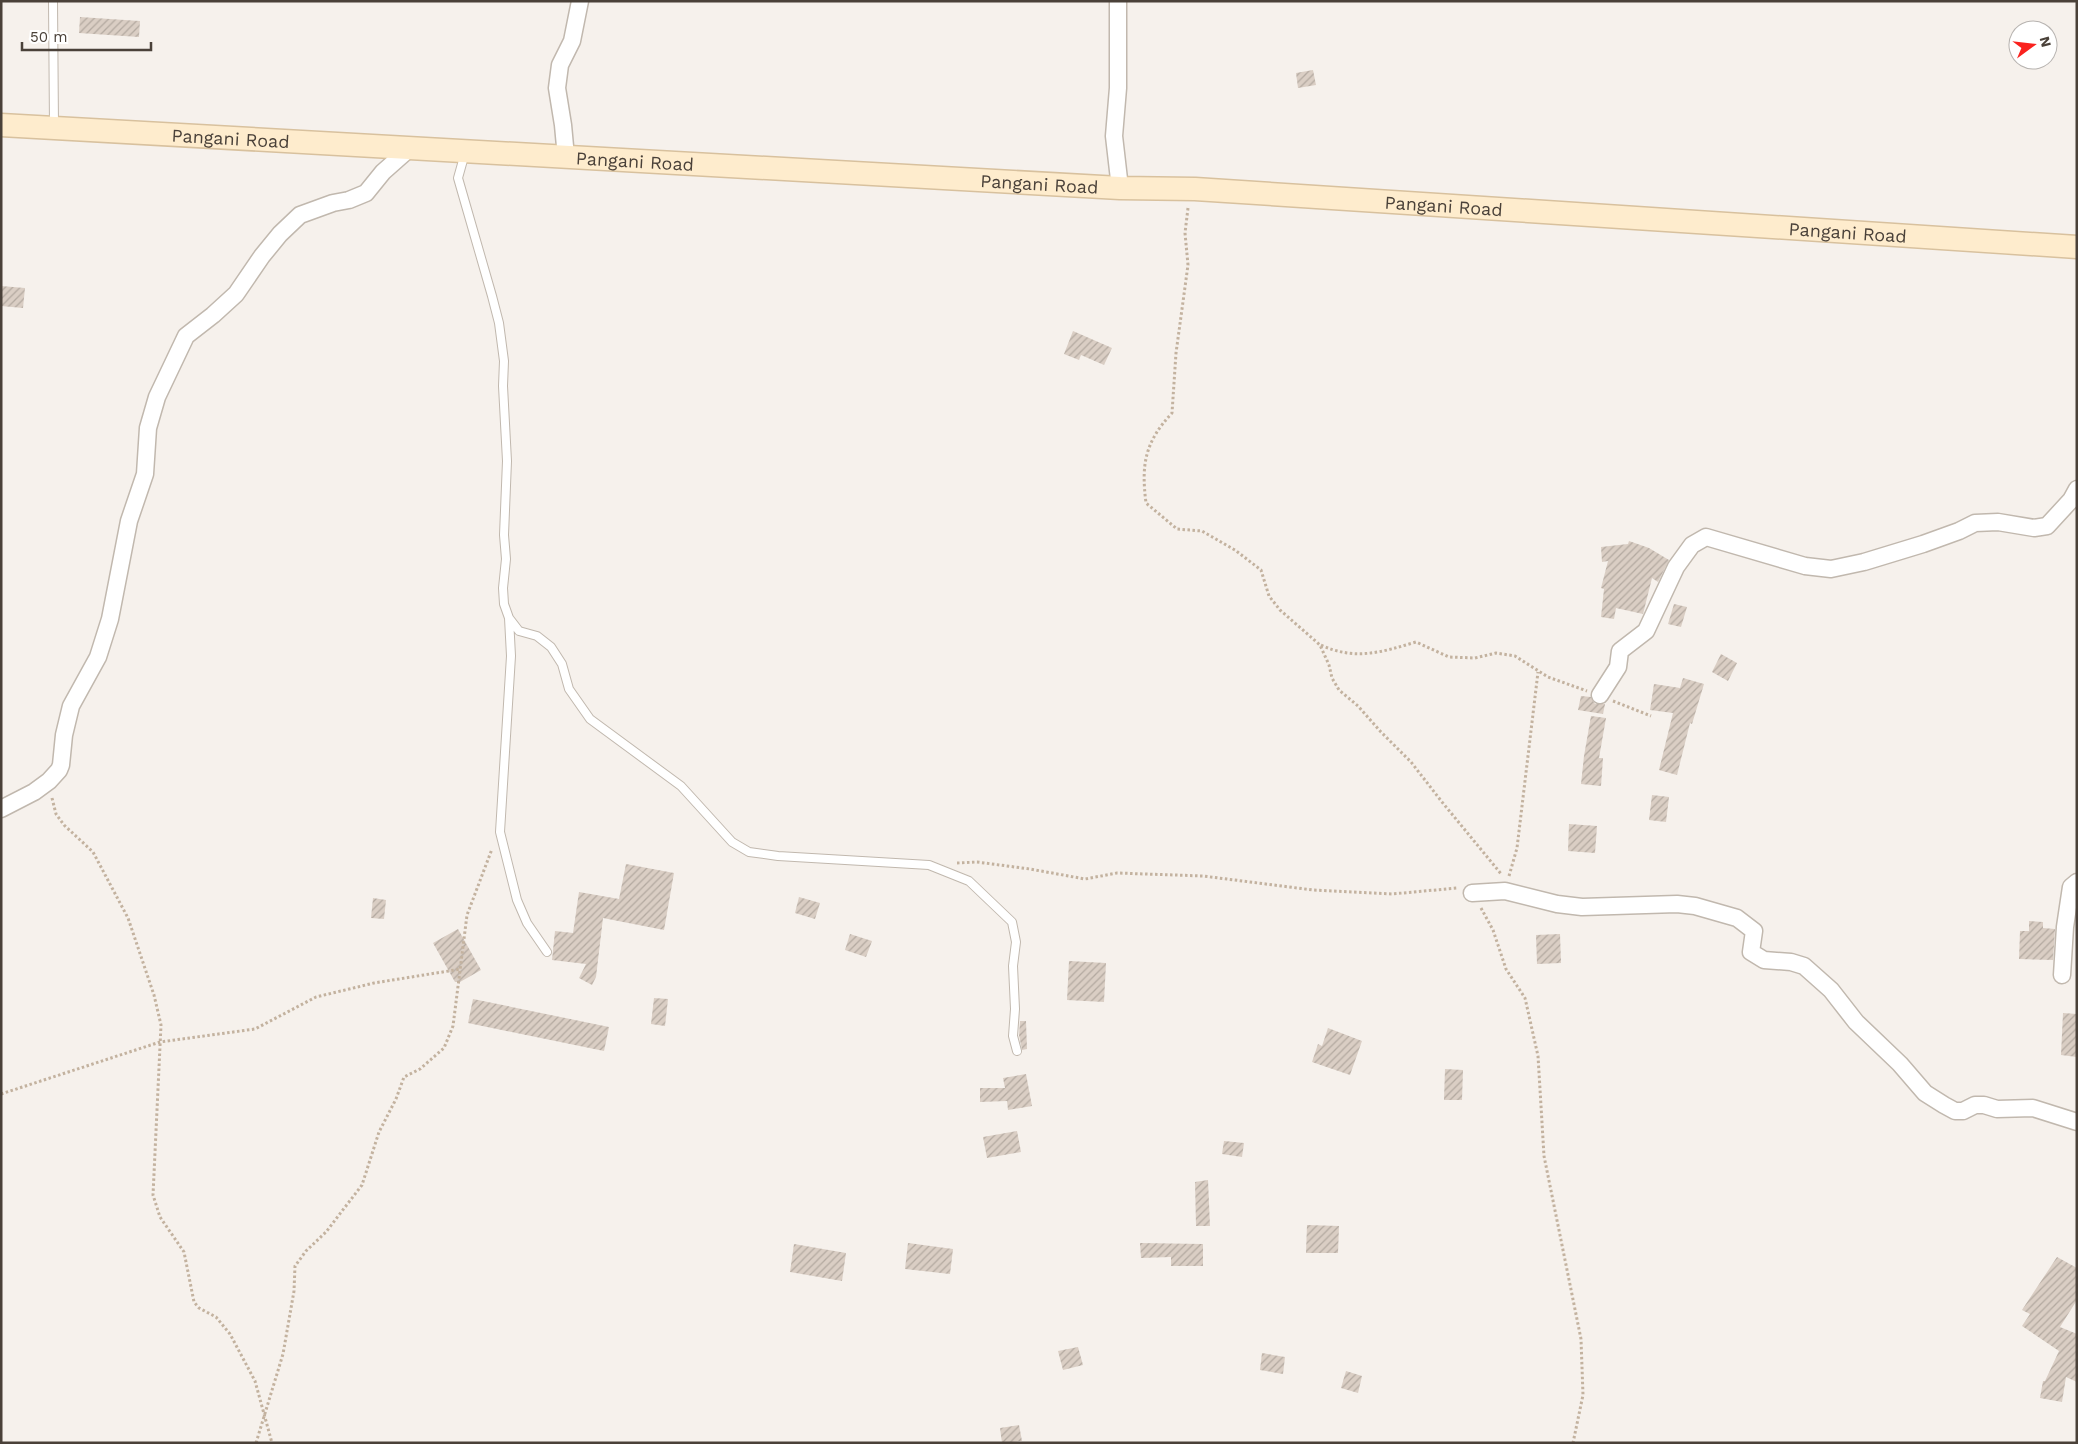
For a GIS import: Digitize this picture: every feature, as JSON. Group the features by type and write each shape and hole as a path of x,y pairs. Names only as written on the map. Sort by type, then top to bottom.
{"main road":[{"name":"Pangani Road","path":"1,125 1120,188 1195,189 2077,247"}],"street":[{"path":"566,157 557,88 560,65 572,41 580,1"},
{"path":"1118,1 1118,88 1114,136 1120,188"},
{"path":"1,809 34,792 49,781 61,765 64,735 71,706 98,656 110,619 129,521 145,474 148,428 157,397 186,336 236,294 262,256 280,234 300,215 333,203 350,200 366,193 383,172 409,149"},
{"path":"1600,696 1618,667 1620,651 1646,631 1676,567 1692,545 1706,536 1805,566 1831,569 1864,562 1923,544 1975,523 1998,522 2034,528 2047,526 2071,500 2077,489"},
{"path":"2062,975 2065,927 2072,887 2077,882"},
{"path":"1472,893 1506,891 1557,904 1582,907 1677,904 1695,906 1737,918 1754,931 1751,952 1764,960 1791,962 1804,966 1831,990 1856,1022 1900,1064 1925,1093 1944,1105 1955,1111 1963,1111 1976,1105 1997,1109 2033,1108 2077,1122"}],"lane":[{"path":"53,1 54,128"},
{"path":"465,151 458,178 499,323 504,361 503,386 507,461 504,535 506,559 503,588 504,604 509,618 511,656 500,832 517,900 527,923 547,952"},
{"path":"509,618 519,631 537,636 550,647 562,664 568,689 590,719 681,786 732,842 749,852 778,856 929,865 969,881 1012,922 1016,942 1013,966 1016,1009 1013,1036 1017,1051"}],"path":[{"path":"1195,189 1187,209 1185,233 1188,265 1177,344 1172,413 1159,427 1144,460 1146,503 1177,529 1202,531 1250,560 1260,570 1269,596 1280,610 1320,644 1338,653 1360,654 1379,652 1416,642 1448,657 1474,658 1496,653 1515,656 1548,677 1651,716"},
{"path":"1320,644 1332,678 1339,690 1358,706 1411,762 1507,882 1517,848 1538,672"},
{"path":"49,781 56,814 94,852 128,918 154,995 161,1025 153,1194 160,1218 184,1252 194,1302 199,1308 216,1318 230,1334 255,1381 272,1443"},
{"path":"256,1443 283,1354 294,1291 295,1266 306,1251 326,1232 362,1185 379,1132 396,1099 404,1077 420,1069 444,1048 453,1026 467,915 484,867 500,832"},
{"path":"929,865 978,862 1086,879 1117,873 1213,877 1313,890 1392,894 1456,887 1472,893 1493,930 1506,969 1525,998 1538,1056 1544,1156 1581,1339 1583,1395 1573,1443"},
{"path":"1,1094 160,1042 255,1029 316,997 374,982 461,969"}],"building":[{"path":"80,17 140,21 139,37 79,33"},
{"path":"1313,70 1316,85 1298,88 1296,73"},
{"path":"1,286 25,288 23,308 1,306"},
{"path":"1073,331 1112,348 1104,365 1081,355 1079,360 1064,354"},
{"path":"1629,541 1649,548 1669,560 1658,582 1652,578 1643,614 1616,608 1614,619 1601,617 1604,589 1601,588 1608,561 1602,562 1601,547 1628,544"},
{"path":"1674,604 1687,607 1681,627 1668,624"},
{"path":"1721,654 1737,663 1728,681 1712,672"},
{"path":"1683,678 1704,684 1692,724 1690,723 1677,775 1659,770 1673,713 1650,710 1654,684 1680,688"},
{"path":"1581,696 1591,697 1595,704 1605,704 1603,714 1578,710"},
{"path":"1591,716 1606,718 1599,758 1603,758 1601,786 1581,784"},
{"path":"1652,795 1669,797 1666,822 1649,820"},
{"path":"1569,824 1597,826 1595,853 1568,851"},
{"path":"626,864 674,873 664,930 603,918 596,977 592,985 579,978 586,964 552,960 555,931 573,933 579,892 619,899"},
{"path":"799,897 820,903 815,919 795,913"},
{"path":"373,898 386,900 384,919 371,918"},
{"path":"2029,921 2043,922 2043,928 2055,929 2053,960 2019,959 2020,931 2029,931"},
{"path":"458,929 481,970 460,982 455,982 433,943"},
{"path":"850,934 872,941 866,957 845,950"},
{"path":"1560,934 1561,963 1537,964 1536,935"},
{"path":"1069,961 1106,963 1104,1002 1067,1000"},
{"path":"654,998 668,999 665,1026 651,1024"},
{"path":"473,999 609,1027 604,1051 468,1023"},
{"path":"2063,1013 2077,1014 2077,1057 2061,1055"},
{"path":"1020,1021 1026,1021 1027,1049 1022,1050 1019,1035"},
{"path":"1328,1028 1362,1041 1350,1075 1312,1062 1318,1044 1322,1046"},
{"path":"1445,1069 1463,1070 1462,1100 1444,1100"},
{"path":"1026,1074 1032,1106 1008,1110 1007,1101 980,1102 980,1088 1005,1088 1003,1078"},
{"path":"1017,1131 1021,1152 987,1158 983,1137"},
{"path":"1224,1141 1244,1143 1242,1157 1222,1154"},
{"path":"1208,1180 1210,1226 1196,1226 1195,1182"},
{"path":"1307,1225 1339,1226 1338,1253 1306,1253"},
{"path":"908,1243 953,1249 950,1274 905,1269"},
{"path":"1140,1243 1203,1244 1203,1266 1171,1266 1171,1257 1141,1258"},
{"path":"794,1244 846,1253 842,1281 790,1272"},
{"path":"2057,1257 2077,1268 2077,1300 2060,1327 2077,1334 2077,1382 2066,1377 2062,1402 2040,1398 2043,1381 2045,1381 2059,1351 2022,1326 2030,1314 2022,1310"},
{"path":"1078,1347 1083,1365 1063,1370 1058,1351"},
{"path":"1262,1353 1285,1357 1283,1374 1260,1370"},
{"path":"1346,1371 1362,1376 1358,1393 1341,1388"},
{"path":"1019,1425 1022,1441 1002,1443 1000,1428"}]}
